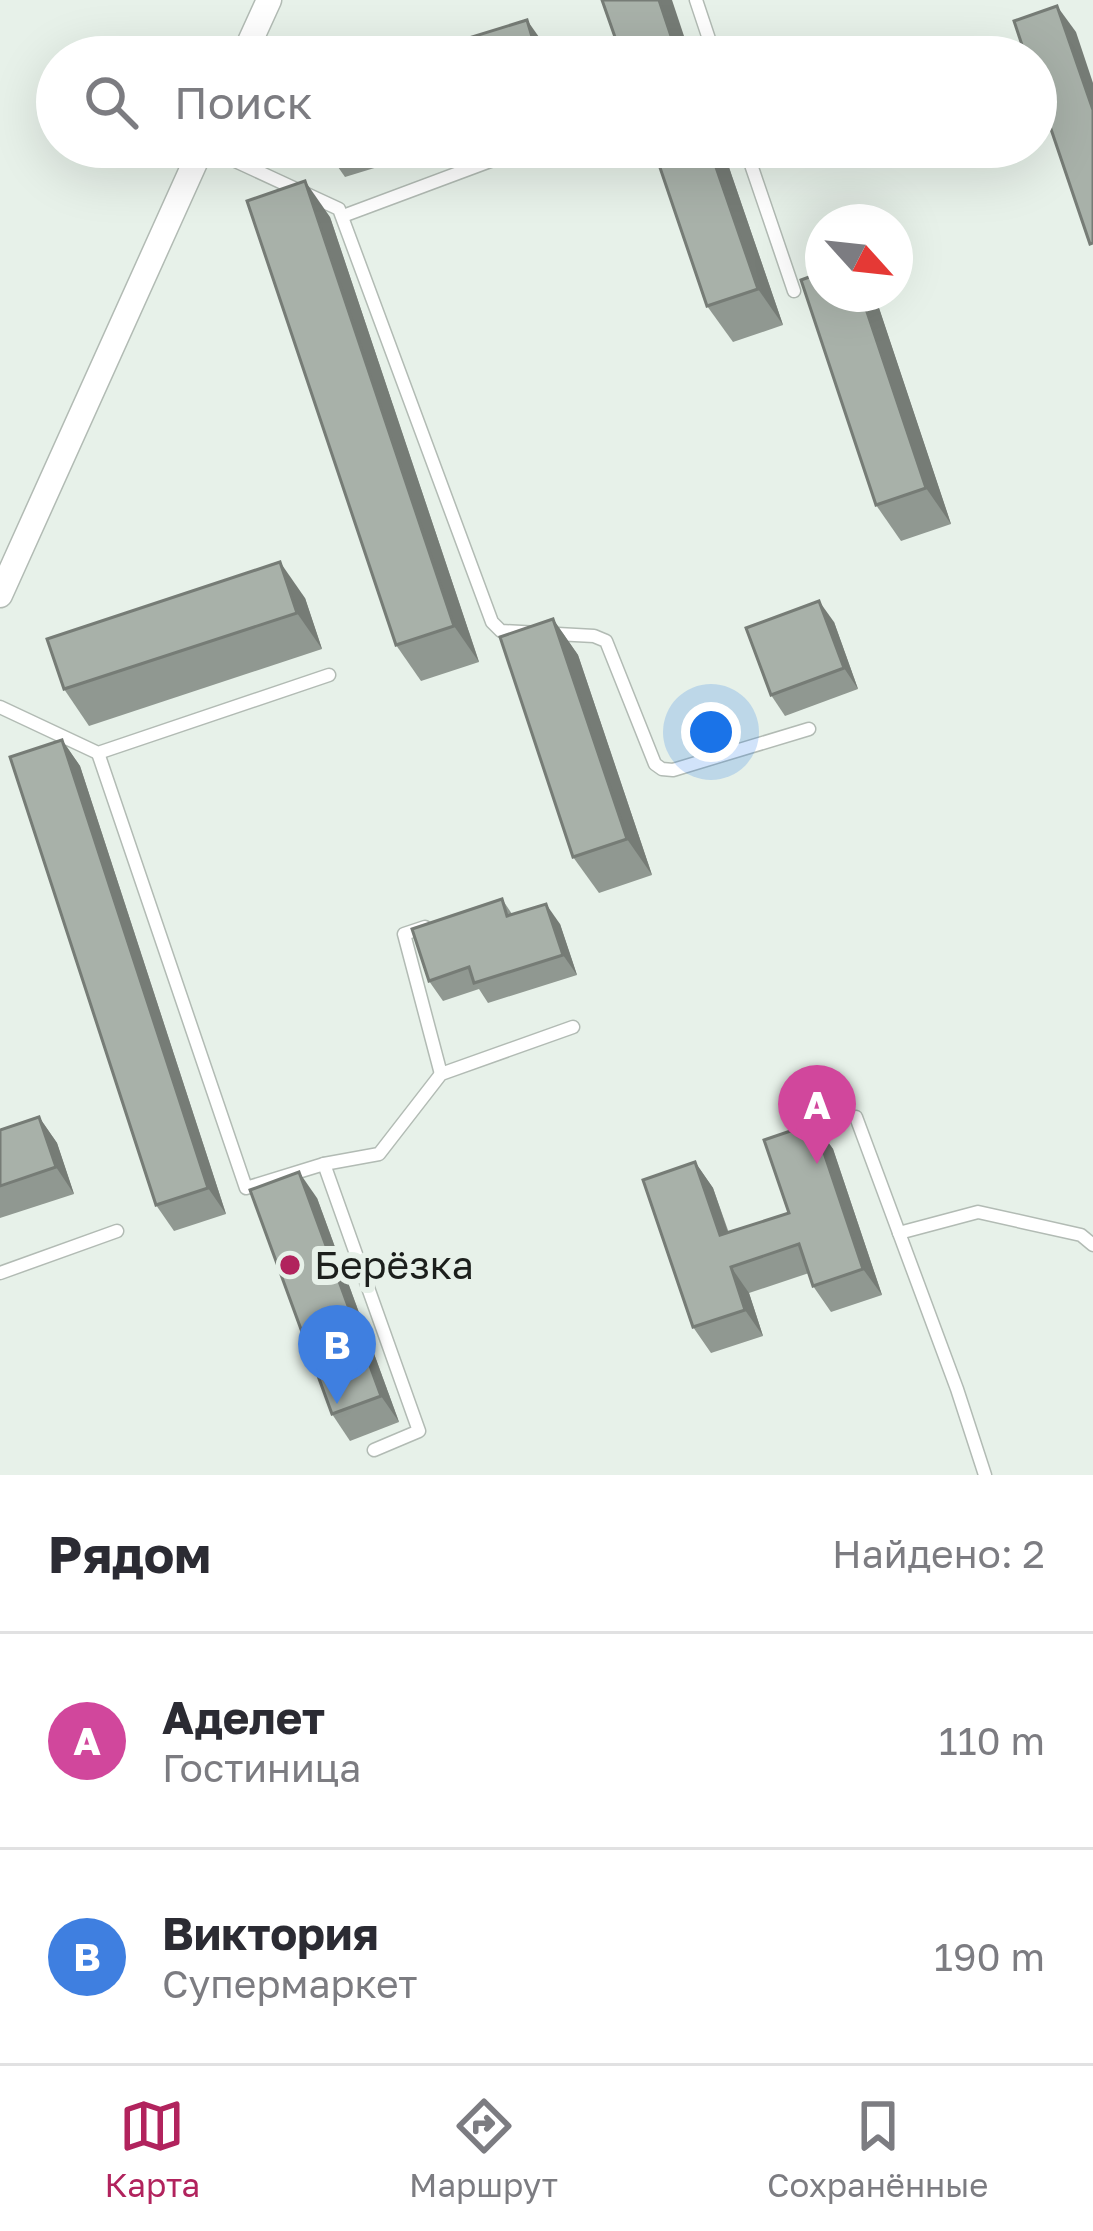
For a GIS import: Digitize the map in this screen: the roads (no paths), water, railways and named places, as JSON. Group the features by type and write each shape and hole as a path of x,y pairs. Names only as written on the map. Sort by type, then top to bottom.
{"street":[{"path":"252,36 268,0"},
{"path":"0,595 194,168"}],"lane":[{"path":"696,0 708,36"},
{"path":"251,168 329,203 343,216 492,622 501,631 594,636 606,641 655,764 662,769 673,770 809,729"},
{"path":"343,216 472,168"},
{"path":"753,168 794,291"},
{"path":"0,707 98,753 329,675"},
{"path":"98,753 246,1188 324,1164 379,1154 441,1073 573,1027"},
{"path":"441,1073 404,934 447,920"},
{"path":"856,1117 985,1475"},
{"path":"324,1164 418,1431 374,1450"},
{"path":"899,1233 978,1212 1082,1235 1093,1245"},
{"path":"0,1273 117,1231"}],"place":[{"name":"Аделет","path":"817,1164"},
{"name":"Берёзка","path":"290,1265"},
{"name":"Виктория","path":"337,1404"}]}
